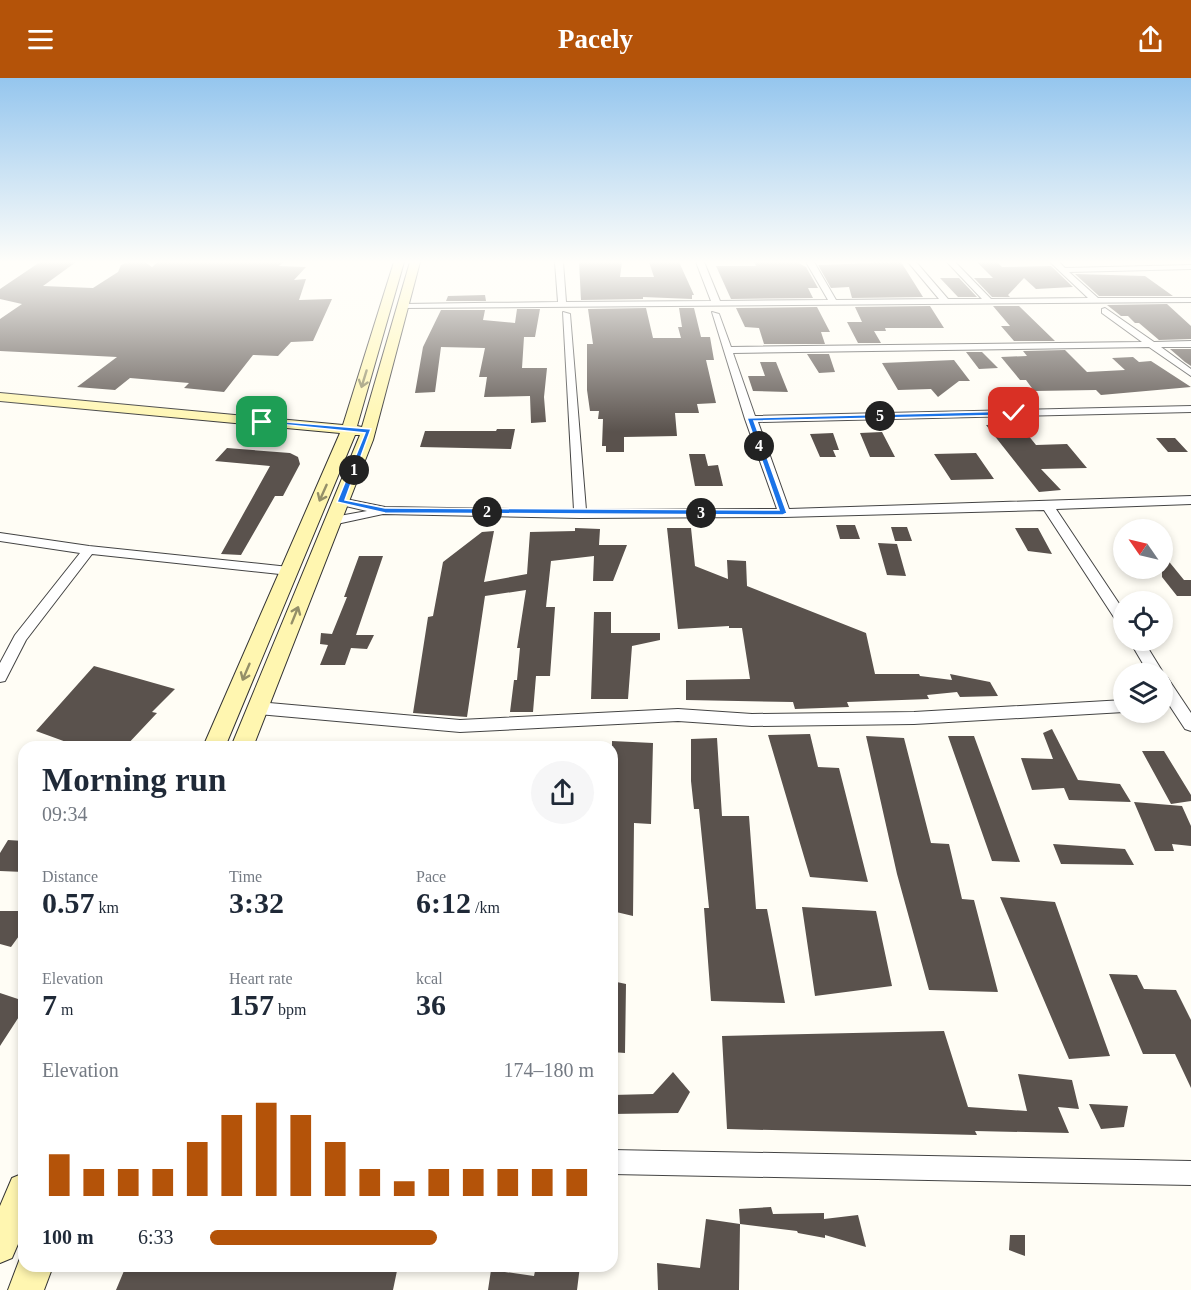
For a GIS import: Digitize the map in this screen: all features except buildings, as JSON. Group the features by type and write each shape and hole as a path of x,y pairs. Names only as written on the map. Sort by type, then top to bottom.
{"main road":[{"path":"217,741 348,435 382,319"},
{"path":"244,741 367,436 400,319"},
{"path":"0,397 348,435"},
{"path":"0,405 367,436"},
{"path":"0,1246 18,1204"},
{"path":"26,1290 33,1272"}],"street":[{"path":"565,319 580,513"},
{"path":"719,319 750,420 783,513"},
{"path":"1117,319 1191,373"},
{"path":"729,350 1191,344"},
{"path":"750,420 1191,409"},
{"path":"341,502 385,511 783,513 1191,500"},
{"path":"1048,506 1113,605"},
{"path":"332,521 385,511"},
{"path":"0,537 89,550 289,571"},
{"path":"0,677 20,638 89,550"},
{"path":"258,708 460,726 678,715 752,720 914,718 1113,707"},
{"path":"1173,707 1191,725"},
{"path":"618,1162 1191,1173"}],"route":[{"path":"262,422 369,431 341,502 385,511 783,513 750,420 1014,413"}]}
